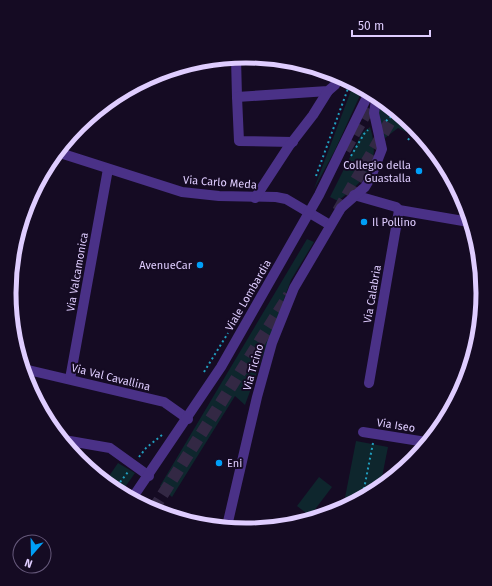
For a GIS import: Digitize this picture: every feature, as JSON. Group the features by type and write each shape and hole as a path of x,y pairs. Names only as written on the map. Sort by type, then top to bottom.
{"street":[{"path":"236,63 239,141 293,142"},
{"path":"255,198 293,142 314,115 328,91 336,82"},
{"path":"237,97 328,91"},
{"name":"Viale Lombardia","path":"136,495 188,419 221,367 335,165 367,98"},
{"name":"Via Ticino","path":"228,523 257,397 272,344 294,288 341,208 364,186 371,177 382,149 374,113 376,103"},
{"name":"Via Carlo Meda","path":"64,153 182,192 255,198 276,197 286,199 330,225"},
{"name":"Via Valcamonica","path":"70,379 108,169"},
{"path":"354,195 396,207 399,210 465,221"},
{"name":"Via Calabria","path":"369,383 399,210"},
{"name":"Via Val Cavallina","path":"29,370 164,402 188,419"},
{"name":"Via Iseo","path":"363,432 422,441"},
{"path":"70,441 110,448 149,476"}],"path":[{"path":"313,183 348,87"},
{"path":"408,140 412,134"},
{"path":"201,378 232,326"},
{"path":"118,484 146,448 164,433"},
{"path":"364,490 375,434"}],"shaded area":[{"path":"352,89 361,94 335,150 314,189"},
{"path":"373,102 408,129 406,132 398,128 385,138 372,106"},
{"path":"370,127 374,151 369,170 356,186 338,201 330,197 362,133"},
{"path":"307,239 314,242 291,280 245,405 235,396 172,497 160,486"},
{"path":"356,441 388,447 382,478 344,501"},
{"path":"118,463 135,473 124,488 108,477"},
{"path":"319,477 332,487 312,513 308,514 297,506"}],"tunnel":[{"path":"345,150 373,101"},
{"path":"338,211 393,116"},
{"path":"157,504 289,295"}],"place":[{"name":"Collegio della Guastalla","path":"419,171"},
{"name":"Il Pollino","path":"364,222"},
{"name":"AvenueCar","path":"200,265"},
{"name":"Eni","path":"219,463"}]}
